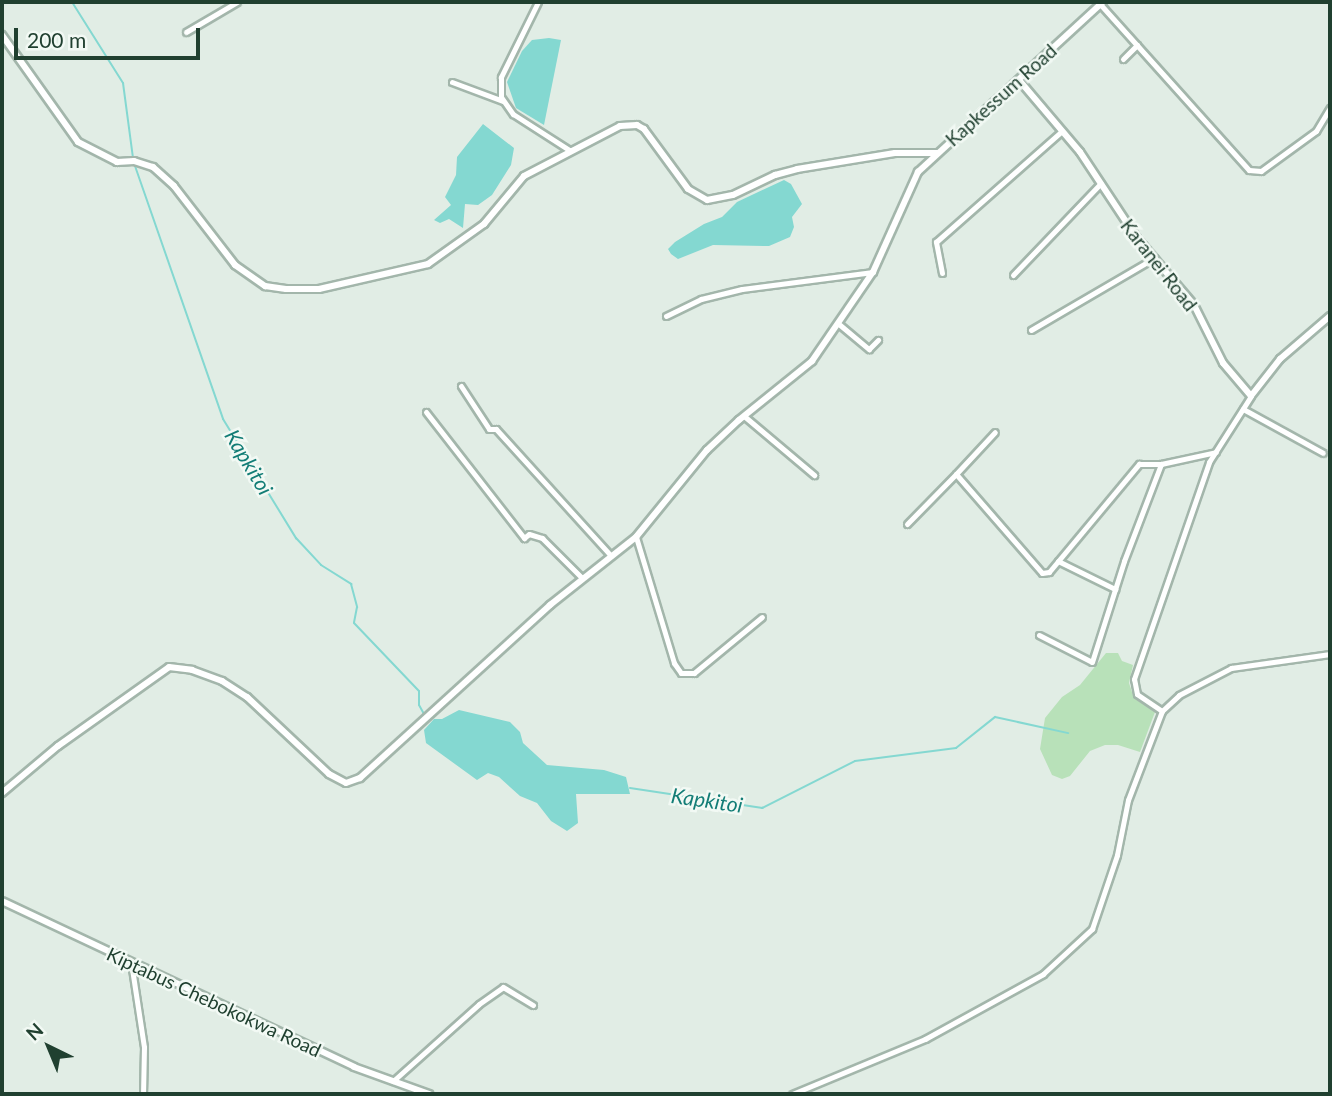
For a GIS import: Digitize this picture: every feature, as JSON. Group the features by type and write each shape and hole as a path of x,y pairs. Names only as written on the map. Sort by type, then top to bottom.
{"street":[{"path":"186,32 237,2"},
{"path":"503,101 501,77 538,2"},
{"path":"1102,3 1249,170 1261,171 1316,131 1330,108"},
{"name":"Kapkessum Road","path":"2,35 78,142 117,162 134,161 153,167 174,186 236,265 265,286 319,289 428,264 484,224 524,176 569,150 620,126 637,125 694,194 716,200 797,169 895,153 937,153 1102,3"},
{"path":"1124,59 1137,45"},
{"name":"Karanei Road","path":"1019,80 1101,183 1118,213 1194,305 1223,362 1251,396"},
{"path":"452,82 503,101 513,114 569,150"},
{"path":"942,273 936,242 1062,131"},
{"path":"2,793 58,746 169,667 192,670 222,681 247,697 329,774 351,783 366,774 582,578 636,537 695,464 744,416 812,361 840,324 873,272 911,184 937,153"},
{"path":"1013,275 1101,183"},
{"path":"1031,330 1154,258"},
{"path":"666,316 701,299 742,289 873,272"},
{"path":"1162,711 1137,694 1135,679 1209,462 1242,409 1280,359 1330,316"},
{"path":"840,324 869,349"},
{"path":"862,358 878,340"},
{"path":"461,386 489,429 496,429 611,556"},
{"path":"1242,409 1323,453"},
{"path":"426,412 524,538 529,534 542,538 582,578"},
{"path":"744,416 814,475"},
{"path":"907,524 995,432"},
{"path":"956,474 1042,573 1049,572 1139,464 1161,464 1216,452"},
{"path":"1039,635 1092,662 1115,589 1161,464"},
{"path":"636,537 674,663 681,673 694,673 762,617"},
{"path":"1058,561 1115,589"},
{"path":"792,1094 925,1040 1043,974 1092,929 1118,855 1128,800 1162,711 1179,695 1231,668 1330,653"},
{"name":"Kiptabus Chebokokwa Road","path":"2,901 354,1068 429,1094"},
{"path":"131,962 144,1047 143,1094"},
{"path":"393,1081 479,1004 503,987 533,1005"}],"green space":[{"path":"1106,653 1118,653 1122,661 1133,665 1129,683 1133,695 1155,712 1140,752 1118,745 1105,745 1090,751 1070,776 1062,779 1052,775 1040,749 1045,718 1062,697 1080,685"}],"water":[{"path":"532,40 561,40 544,125 516,108 507,82 522,51"},
{"path":"483,124 514,148 511,165 492,195 478,205 465,204 463,228 449,219 440,223 434,220 451,205 445,197 456,175 457,157"},
{"path":"784,180 791,184 802,204 792,217 794,227 790,237 769,246 713,245 678,259 671,254 668,249 675,242 704,224 722,217 737,202"},
{"path":"459,710 510,722 520,732 523,743 547,765 604,770 626,777 630,794 576,794 578,823 567,831 551,821 537,803 520,796 499,777 488,773 477,780 426,743 424,730 434,719 442,719"}],"waterway":[{"name":"Kapkitoi","path":"72,2 123,83 133,158"},
{"name":"Kapkitoi","path":"135,166 223,419 296,538 321,565 351,584 357,607 354,623 419,691 419,705 424,714"},
{"name":"Kapkitoi","path":"630,788 762,808 855,761 956,748 995,717 1068,733"}]}
